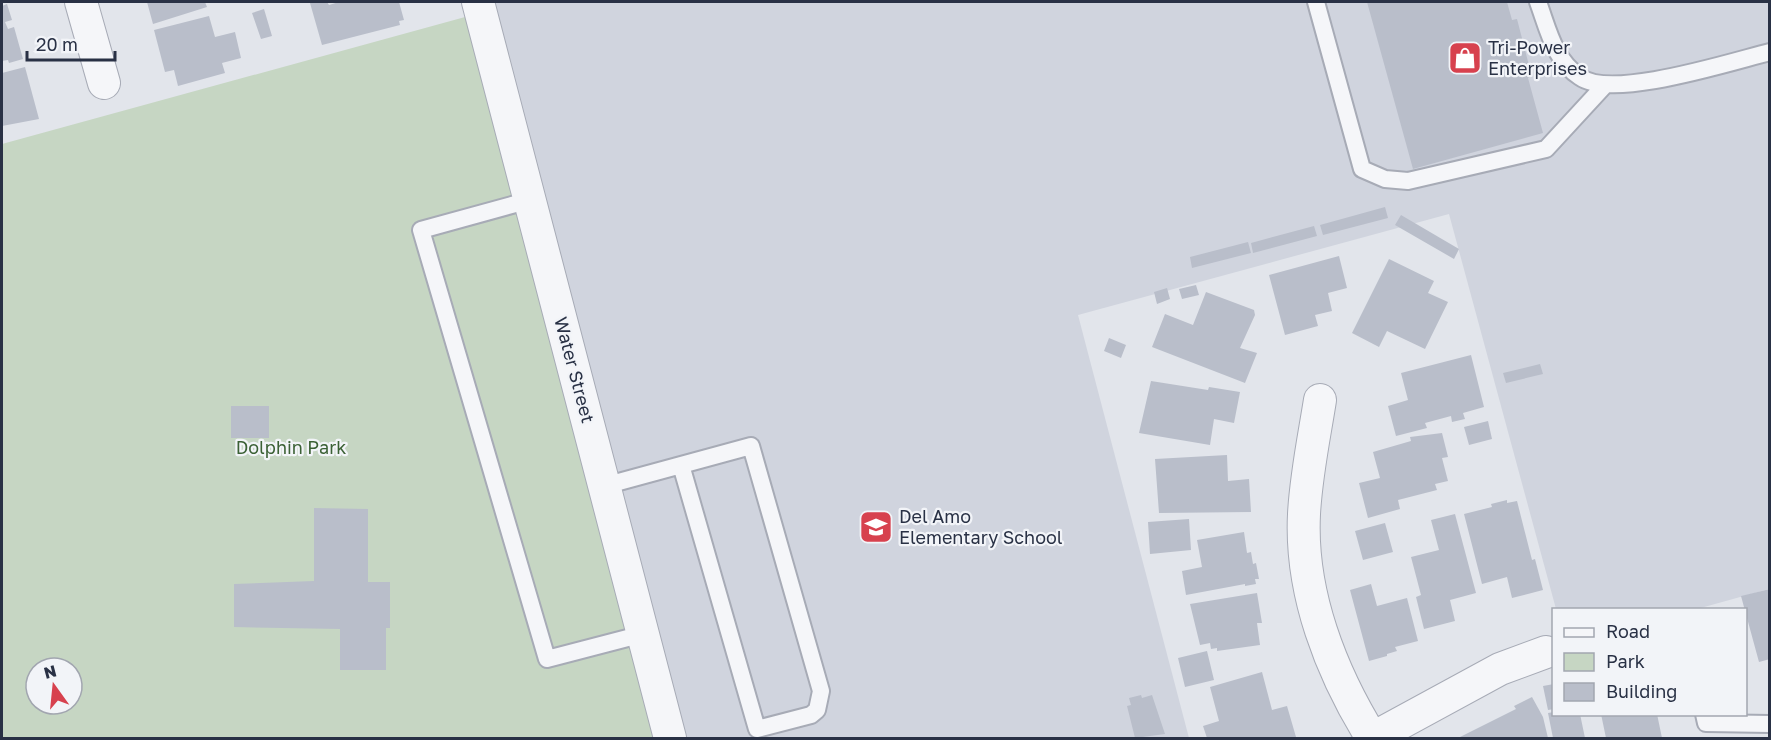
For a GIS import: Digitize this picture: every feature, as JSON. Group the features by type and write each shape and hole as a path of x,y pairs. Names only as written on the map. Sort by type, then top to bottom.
{"street":[{"path":"81,2 104,83"},
{"name":"Water Street","path":"478,2 670,738"},
{"path":"1320,400 1308,468 1304,515 1305,557 1312,596 1335,672 1372,738 1500,669 1546,652"}],"lane":[{"path":"1316,2 1362,168 1385,178 1408,181 1546,149 1605,85"},
{"path":"1539,2 1558,55 1581,78 1605,85 1659,80 1770,52"},
{"path":"530,200 421,230 547,659 643,634"},
{"path":"604,486 681,465 751,447 821,691 817,710 800,719 757,729 681,465"},
{"path":"1704,716 1706,723 1770,724"}],"shaded area":[{"name":"Del Amo Elementary School","path":"480,2 1769,2 1769,589 1701,608 1556,608 1449,214 1078,315 1189,738 673,738"}],"green space":[{"name":"Dolphin Park","path":"476,14 666,738 2,738 2,144"}],"building":[{"path":"147,2 205,2 207,7 153,24"},
{"path":"327,2 329,5 339,2 399,2 404,20 399,21 400,25 322,45 310,3"},
{"path":"1367,2 1507,2 1512,20 1517,19 1532,77 1528,78 1543,133 1413,169"},
{"path":"7,4 12,20 5,22 8,29 14,27 23,59 9,63 8,60 2,61 2,6"},
{"path":"264,9 272,36 261,39 252,13"},
{"path":"209,16 215,37 235,32 241,58 222,63 225,73 178,86 174,70 165,72 154,30"},
{"path":"25,67 39,119 2,126 2,73"},
{"path":"1385,207 1388,218 1323,235 1320,225"},
{"path":"1401,215 1459,249 1454,259 1395,225"},
{"path":"1314,226 1317,236 1253,253 1251,243"},
{"path":"1248,242 1251,253 1192,268 1190,257"},
{"path":"1339,256 1347,288 1328,293 1332,311 1315,315 1318,326 1285,335 1269,275"},
{"path":"1389,259 1434,281 1428,293 1448,302 1425,349 1387,331 1379,347 1352,333"},
{"path":"1196,285 1199,295 1182,299 1179,289"},
{"path":"1167,288 1170,299 1157,304 1154,292"},
{"path":"1206,292 1254,310 1255,315 1240,348 1257,353 1245,383 1152,347 1165,314 1193,325"},
{"path":"1109,338 1126,345 1121,358 1104,351"},
{"path":"1471,355 1484,407 1463,413 1465,419 1452,422 1451,416 1425,423 1427,428 1396,436 1388,406 1408,400 1401,373"},
{"path":"1540,364 1543,374 1506,383 1503,373"},
{"path":"1151,381 1208,390 1209,387 1240,392 1234,423 1214,419 1210,445 1139,433"},
{"path":"231,406 269,406 269,438 231,438"},
{"path":"1488,421 1492,439 1469,445 1464,427"},
{"path":"1442,433 1448,457 1442,458 1448,481 1435,484 1437,490 1398,500 1400,509 1368,518 1359,483 1380,478 1373,452 1411,441 1410,437"},
{"path":"1227,455 1228,481 1249,479 1251,512 1159,513 1155,459"},
{"path":"1507,500 1507,503 1517,501 1532,560 1535,559 1543,590 1512,598 1507,577 1482,584 1464,514 1492,507 1491,504"},
{"path":"314,508 368,509 368,582 390,582 390,628 386,628 386,670 340,670 340,629 234,627 234,584 314,581"},
{"path":"1455,514 1476,593 1450,600 1455,621 1424,629 1416,597 1421,595 1411,557 1439,550 1431,520"},
{"path":"1189,519 1191,550 1150,554 1148,522"},
{"path":"1385,523 1393,552 1363,560 1355,531"},
{"path":"1244,532 1247,553 1251,552 1253,564 1256,563 1259,579 1255,579 1256,584 1186,595 1182,571 1202,567 1197,540"},
{"path":"1371,584 1377,606 1407,598 1418,641 1395,647 1397,651 1369,661 1350,590"},
{"path":"1770,589 1770,659 1759,662 1747,618 1747,608 1744,608 1741,596"},
{"path":"1257,593 1262,623 1257,623 1260,645 1217,651 1217,648 1211,649 1210,643 1200,645 1190,604"},
{"path":"1207,651 1214,680 1185,687 1178,658"},
{"path":"1262,672 1272,710 1287,706 1296,737 1207,738 1203,726 1219,721 1210,687"},
{"path":"1552,684 1552,709 1548,710 1543,686"},
{"path":"1141,695 1142,698 1152,695 1165,734 1135,738 1127,706 1131,705 1129,698"},
{"path":"1532,697 1543,717 1548,738 1458,738 1516,709 1514,706"},
{"path":"1552,712 1552,716 1580,716 1585,738 1553,738 1548,713"},
{"path":"1601,716 1657,716 1662,738 1606,738"}],"place":[{"name":"Tri-Power Enterprises","path":"1465,58"},
{"name":"Del Amo Elementary School","path":"876,527"}]}
